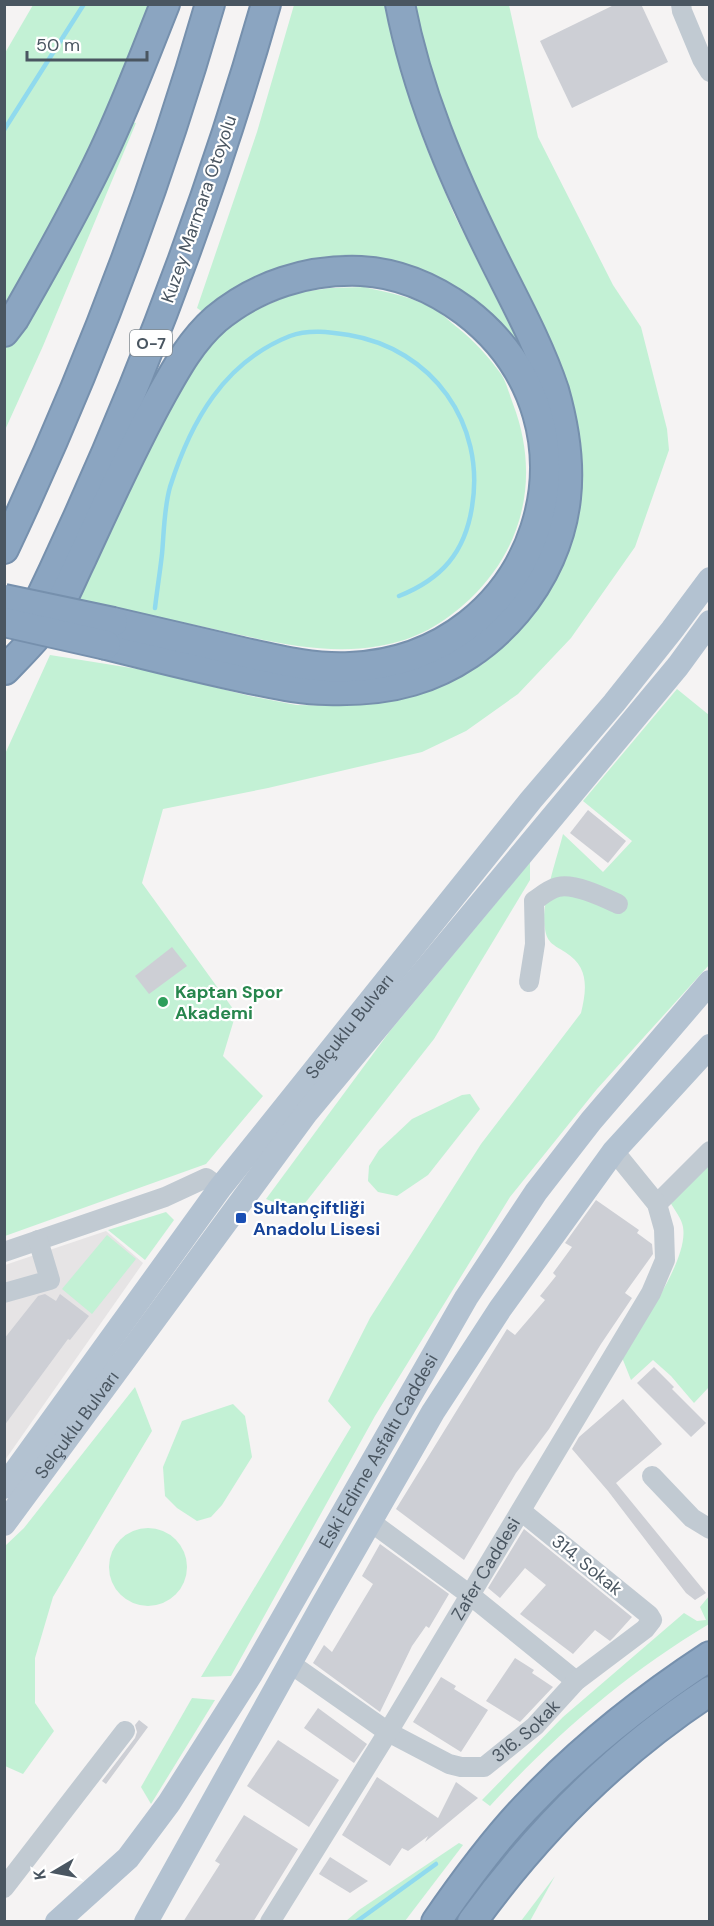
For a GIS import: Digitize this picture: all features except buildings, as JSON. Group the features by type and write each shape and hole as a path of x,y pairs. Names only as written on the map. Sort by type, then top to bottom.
{"highway":[{"path":"4,332 14,319 69,220 103,152 165,4"},
{"path":"4,549 70,405 109,306 156,180 189,79 210,4"},
{"name":"Kuzey Marmara Otoyolu","path":"5,671 112,440 146,356 216,167 266,4"},
{"path":"4,599 227,675 323,691 386,687 414,680 445,667 474,651 519,609 539,579 554,550 566,498 568,459 562,421 553,388 539,353 460,190 448,160 420,83 400,4"},
{"path":"4,622 109,634 331,666 376,664 404,657 452,637 480,615 508,584 524,559 535,532 542,504 543,442 534,407 509,356 495,338 477,320 441,295 405,279 374,272 344,270 318,272 266,287 216,319 190,346 146,424 54,615 5,671"},
{"path":"436,1922 532,1800 589,1747 669,1682 710,1656"},
{"path":"472,1922 527,1851 605,1772 654,1731 710,1691"},
{"path":"493,1922 513,1889 522,1870 527,1851"},
{"path":"420,1922 451,1885 485,1857"}],"main road":[{"name":"Selçuklu Bulvarı","path":"4,1487 220,1188 531,800 614,703 710,579"},
{"name":"Selçuklu Bulvarı","path":"4,1524 308,1112 678,666 710,622"},
{"name":"Eski Edirne Asfaltı Caddesi","path":"57,1922 128,1858 169,1803 256,1665 460,1307 536,1192 591,1121 710,982"},
{"name":"Eski Edirne Asfaltı Caddesi","path":"146,1922 434,1412 500,1310 614,1151 707,1054"}],"street":[{"path":"681,4 702,59 710,72"},
{"path":"529,982 535,944 534,902 546,892 560,886 595,894 618,904"},
{"name":"Zafer Caddesi","path":"270,1922 388,1732 651,1293 665,1260 663,1229 657,1204 614,1151"},
{"path":"657,1204 710,1151"},
{"path":"4,1252 165,1197 206,1178 220,1188"},
{"path":"4,1293 50,1280 39,1240"},
{"path":"652,1476 692,1518 710,1529"},
{"name":"314. Sokak","path":"521,1511 649,1615 652,1620"},
{"path":"371,1522 470,1595 576,1681"},
{"name":"316. Sokak","path":"291,1664 388,1732 449,1764 461,1767 484,1767 535,1726 576,1681 645,1629 652,1620"},
{"path":"4,1888 125,1731"}],"shaded area":[{"path":"106,1231 143,1263 5,1460 5,1265"}],"green space":[{"path":"33,5 152,5 116,94 38,256 5,309 5,53"},
{"path":"294,5 385,5 406,87 424,142 454,214 523,352 475,303 363,258 335,257 305,260 240,284 203,312 197,308 257,132"},
{"path":"411,5 509,5 538,137 613,285 641,327 667,429 669,450 635,547 571,638 518,694 466,731 422,752 268,788 163,809 142,883 236,1013 223,1056 263,1096 206,1164 5,1236 5,754 50,655 150,671 296,705 343,706 383,702 418,695 483,664 522,622 579,500 487,214 441,108"},
{"path":"128,121 136,123 43,346 5,430 5,346 16,331"},
{"path":"364,287 429,306 470,338 503,377 521,430 526,483 515,533 489,579 450,616 428,630 405,640 358,649 315,648 272,642 76,599 154,430 211,339 254,311 294,293 331,288"},
{"path":"677,689 709,715 709,965 597,1089 510,1197 375,1416 231,1676 201,1677 351,1427 328,1401 370,1318 481,1144 581,1013 585,987 582,971 573,958 549,941 545,929 547,895 563,834 603,872 632,841 583,801"},
{"path":"530,862 530,880 434,1039 298,1212 266,1199 390,1031"},
{"path":"470,1094 480,1109 428,1175 397,1196 378,1192 368,1181 369,1166 379,1150 412,1119 462,1095"},
{"path":"709,1164 709,1387 694,1403 671,1376 653,1360 631,1380 621,1355 661,1293 679,1257 683,1241 683,1227 680,1217 670,1202"},
{"path":"166,1212 174,1220 145,1260 108,1230"},
{"path":"107,1235 136,1259 92,1314 62,1289"},
{"path":"135,1387 152,1431 53,1597 35,1658 35,1703 54,1731 23,1774 5,1766 5,1546 24,1528"},
{"path":"233,1404 245,1416 252,1457 222,1505 211,1517 197,1521 177,1508 165,1496 163,1467 182,1421"},
{"path":"148,1528 163,1531 176,1539 184,1552 187,1567 184,1582 176,1595 163,1603 148,1606 133,1603 120,1595 112,1582 109,1567 112,1552 120,1539 133,1531"},
{"path":"709,1596 709,1624 649,1663 593,1707 540,1754 490,1806 482,1800 563,1717 684,1613 697,1621 706,1620 700,1607"},
{"path":"192,1698 215,1700 151,1804 141,1787"},
{"path":"459,1843 463,1845 405,1921 346,1921 359,1910"},
{"path":"555,1876 530,1921 521,1921"}],"waterway":[{"path":"4,130 84,4"},
{"path":"155,608 168,495 178,463 200,417 213,397 246,361 290,336 312,332 349,335 379,343 405,356 428,373 447,395 461,419 470,447 474,476 472,507 464,538 449,562 439,572 428,581 399,596"},
{"path":"356,1922 436,1864"}],"place":[{"name":"Kaptan Spor Akademi","path":"163,1002"},
{"name":"Sultançiftliği Anadolu Lisesi","path":"241,1218"}]}
